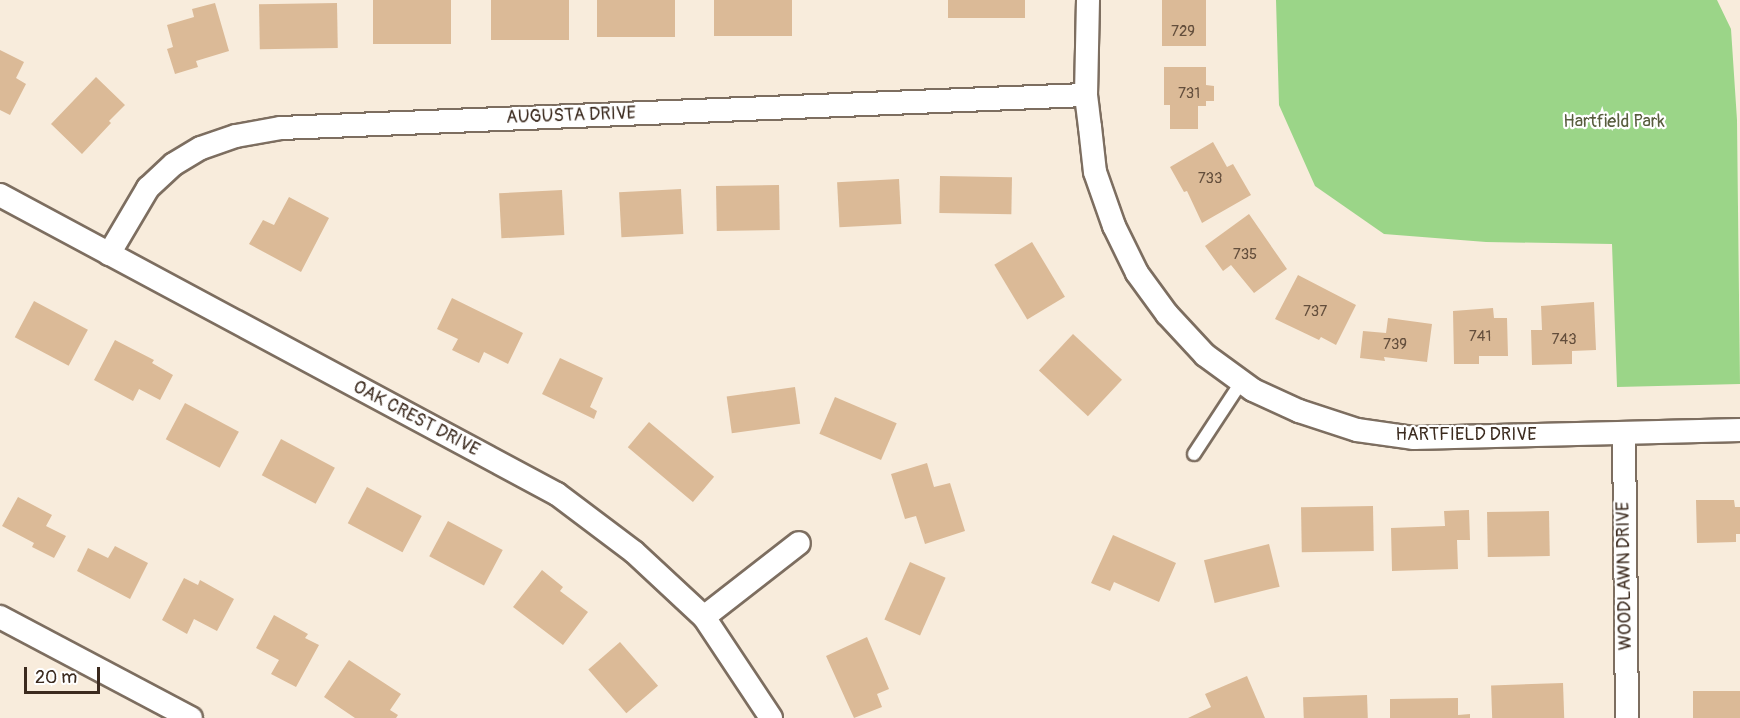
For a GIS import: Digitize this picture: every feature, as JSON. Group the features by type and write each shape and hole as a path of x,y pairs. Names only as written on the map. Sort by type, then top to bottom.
{"street":[{"name":"HARTFIELD DRIVE","path":"1088,0 1086,95 1095,172 1114,226 1137,273 1167,314 1205,355 1253,390 1318,418 1357,430 1414,438 1740,430"},
{"name":"AUGUSTA DRIVE","path":"109,254 148,188 174,164 201,148 236,136 281,128 1086,95"},
{"name":"OAK CREST DRIVE","path":"0,195 557,495 634,552 704,616 771,718"},
{"name":"WOODLAWN DRIVE","path":"1624,433 1627,718"},
{"path":"704,616 799,543"},
{"path":"0,617 191,718"}],"lane":[{"path":"1194,454 1242,381"}],"green space":[{"name":"Hartfield Park","path":"1276,0 1717,0 1731,29 1737,120 1740,384 1617,387 1612,244 1486,242 1384,234 1315,186 1279,105"}],"building":[{"path":"373,0 451,0 451,44 373,44"},
{"path":"491,0 569,0 569,40 491,40"},
{"path":"597,0 675,0 675,37 597,37"},
{"path":"714,0 792,0 792,36 714,36"},
{"path":"948,0 1025,0 1025,18 948,18"},
{"path":"1162,0 1206,0 1206,46 1162,46"},
{"path":"215,3 229,51 196,61 198,67 175,74 167,49 173,47 167,25 194,17 192,9"},
{"path":"337,3 338,48 260,49 259,4"},
{"path":"0,50 24,62 16,78 26,84 10,115 0,110"},
{"path":"1164,67 1206,67 1206,85 1214,86 1214,101 1206,101 1206,106 1198,106 1198,129 1170,129 1170,105 1164,105"},
{"path":"96,77 125,105 82,154 51,124"},
{"path":"1213,142 1227,167 1233,164 1251,195 1202,223 1187,191 1184,192 1170,167"},
{"path":"940,176 1012,177 1011,214 939,213"},
{"path":"899,179 901,224 839,227 837,182"},
{"path":"779,185 780,230 717,231 716,186"},
{"path":"681,189 683,234 621,237 619,192"},
{"path":"562,190 564,235 501,238 499,193"},
{"path":"289,197 329,218 301,272 249,244 263,220 274,225"},
{"path":"1249,214 1287,269 1254,293 1231,265 1223,271 1205,246"},
{"path":"1032,242 1065,297 1027,320 994,265"},
{"path":"1298,275 1356,305 1336,345 1321,337 1319,340 1275,319"},
{"path":"452,298 523,333 508,364 484,352 479,363 452,350 458,339 437,329"},
{"path":"34,301 88,330 69,366 15,337"},
{"path":"1594,302 1596,350 1572,351 1572,364 1532,365 1531,330 1542,330 1541,306"},
{"path":"1493,308 1494,318 1507,318 1508,356 1479,356 1479,364 1454,364 1453,311"},
{"path":"1388,318 1432,324 1427,362 1384,357 1385,361 1360,358 1363,331 1386,333"},
{"path":"1073,334 1122,380 1088,416 1039,371"},
{"path":"115,340 154,360 152,363 173,375 160,400 139,389 133,401 94,380"},
{"path":"560,358 603,378 590,407 597,411 594,419 542,394"},
{"path":"795,387 800,424 732,433 727,397"},
{"path":"835,397 897,423 881,460 819,434"},
{"path":"185,403 239,432 220,468 166,439"},
{"path":"649,422 714,477 693,502 628,447"},
{"path":"281,439 335,468 316,504 262,475"},
{"path":"927,463 934,487 950,483 965,531 925,544 916,516 905,519 891,474"},
{"path":"367,487 422,516 402,552 348,523"},
{"path":"18,497 52,515 46,526 66,536 54,558 32,547 34,543 2,526"},
{"path":"1696,500 1734,500 1735,507 1740,507 1740,534 1736,534 1736,542 1697,543"},
{"path":"1373,506 1374,551 1302,552 1301,507"},
{"path":"1469,510 1470,540 1457,540 1458,569 1392,571 1391,528 1445,526 1444,511"},
{"path":"1549,511 1550,556 1488,557 1487,512"},
{"path":"448,521 503,550 484,585 429,556"},
{"path":"1113,535 1176,563 1159,602 1114,582 1110,591 1091,583"},
{"path":"1269,544 1280,587 1215,603 1204,560"},
{"path":"115,546 148,563 130,599 77,571 88,548 108,558"},
{"path":"910,562 946,578 920,635 884,620"},
{"path":"542,570 563,587 560,591 588,612 563,645 513,607"},
{"path":"184,578 198,585 200,580 234,599 217,631 194,619 187,634 162,620"},
{"path":"274,615 308,634 305,638 319,645 296,687 271,674 279,660 256,648"},
{"path":"867,637 889,689 877,694 882,707 854,718 826,656"},
{"path":"620,642 658,686 626,713 588,670"},
{"path":"349,660 401,694 390,710 398,715 396,718 355,718 324,697"},
{"path":"1247,676 1265,718 1188,718 1211,707 1205,694"},
{"path":"1563,683 1564,718 1492,718 1491,686"},
{"path":"1693,691 1740,691 1740,718 1693,718"},
{"path":"1367,695 1368,718 1304,718 1303,697"},
{"path":"1458,698 1458,715 1470,714 1470,718 1390,718 1390,699"}]}
